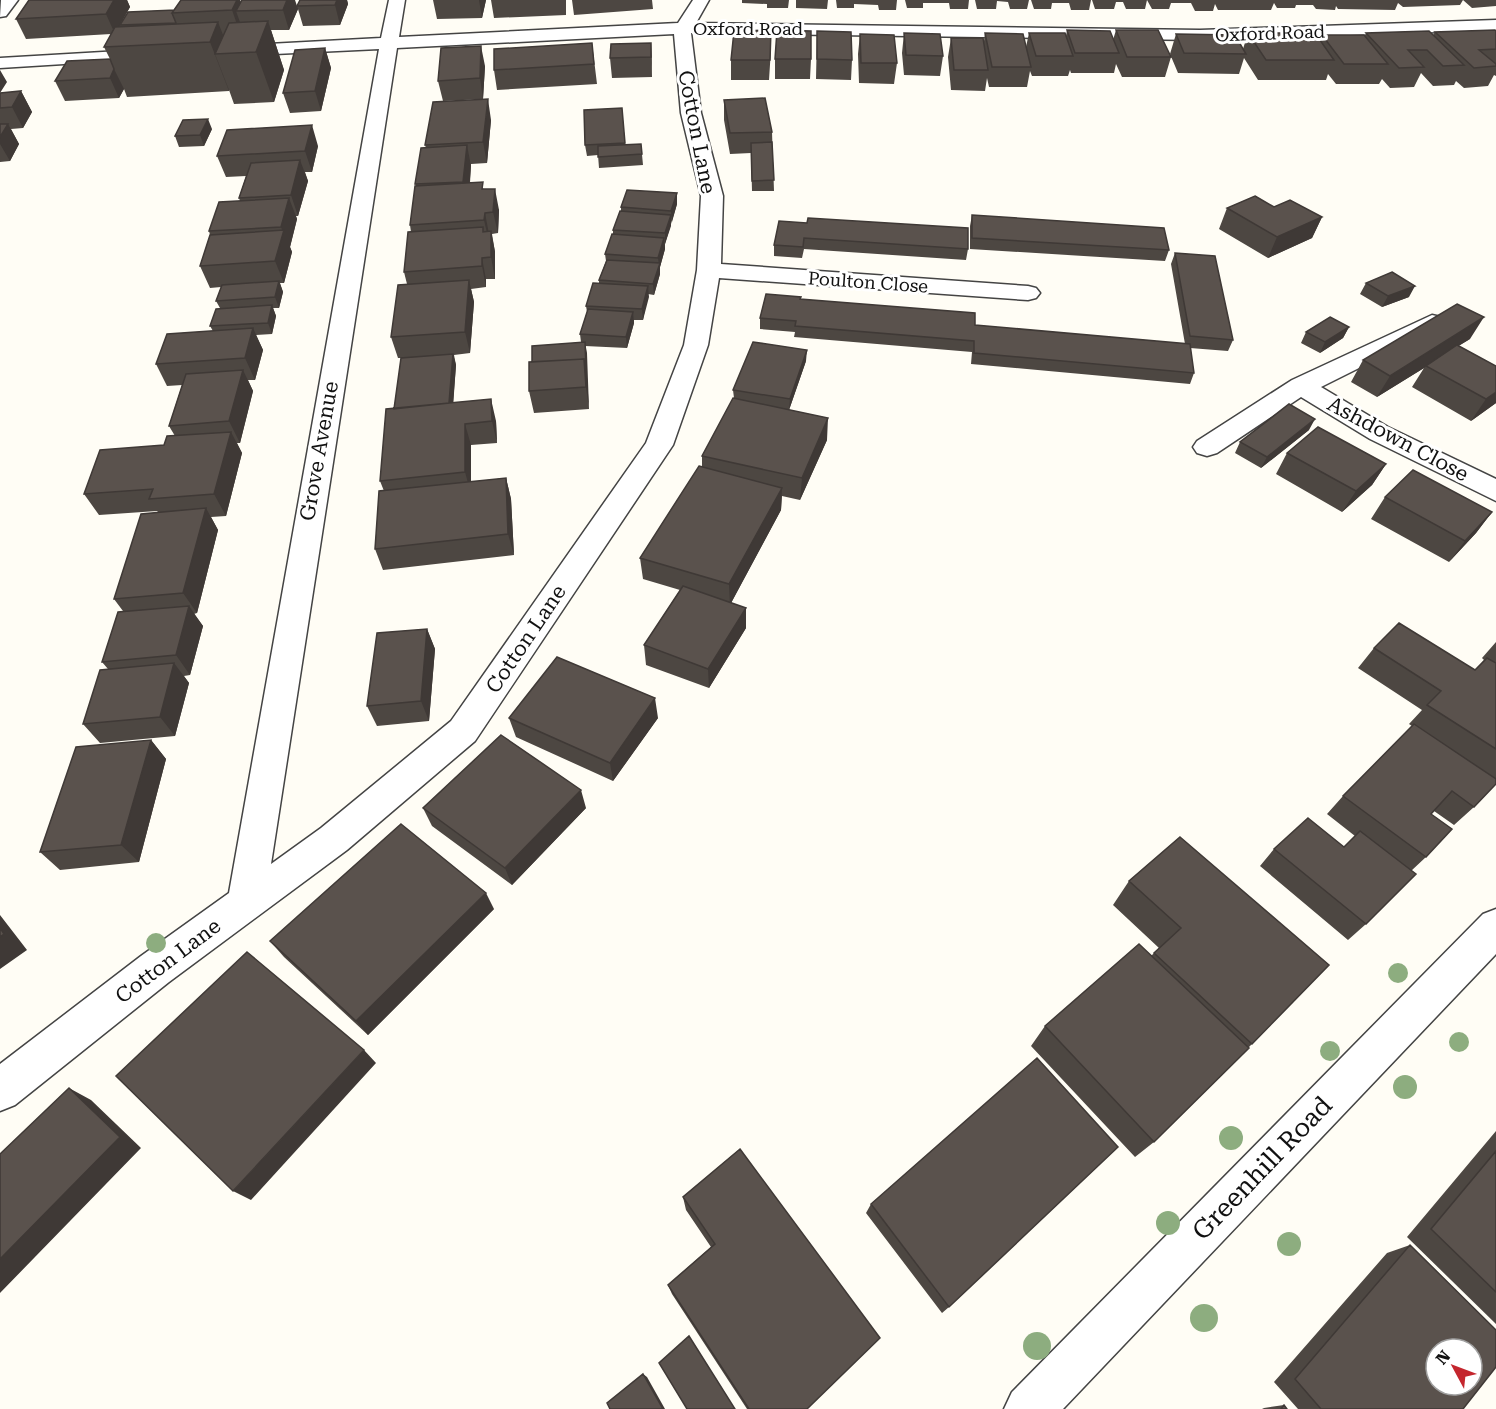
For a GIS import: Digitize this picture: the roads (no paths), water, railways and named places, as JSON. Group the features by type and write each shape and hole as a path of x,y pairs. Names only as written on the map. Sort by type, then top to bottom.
{"street":[{"path":"0,12 10,0"},
{"name":"Grove Avenue","path":"246,903 301,555 397,0"},
{"path":"683,28 701,0"},
{"name":"Oxford Road","path":"212,52 683,28 1200,35 1496,24"},
{"name":"Cotton Lane","path":"0,1090 154,969 334,839 463,730 659,445 696,345 709,270 712,196 691,113 684,65 683,28"},
{"path":"0,63 166,54"},
{"name":"Poulton Close","path":"709,270 1028,293"},
{"name":"Ashdown Close","path":"1207,447 1301,386 1432,322"},
{"name":"Ashdown Close","path":"1301,386 1379,433 1496,491"},
{"name":"Greenhill Road","path":"1029,1409 1496,927"}]}
